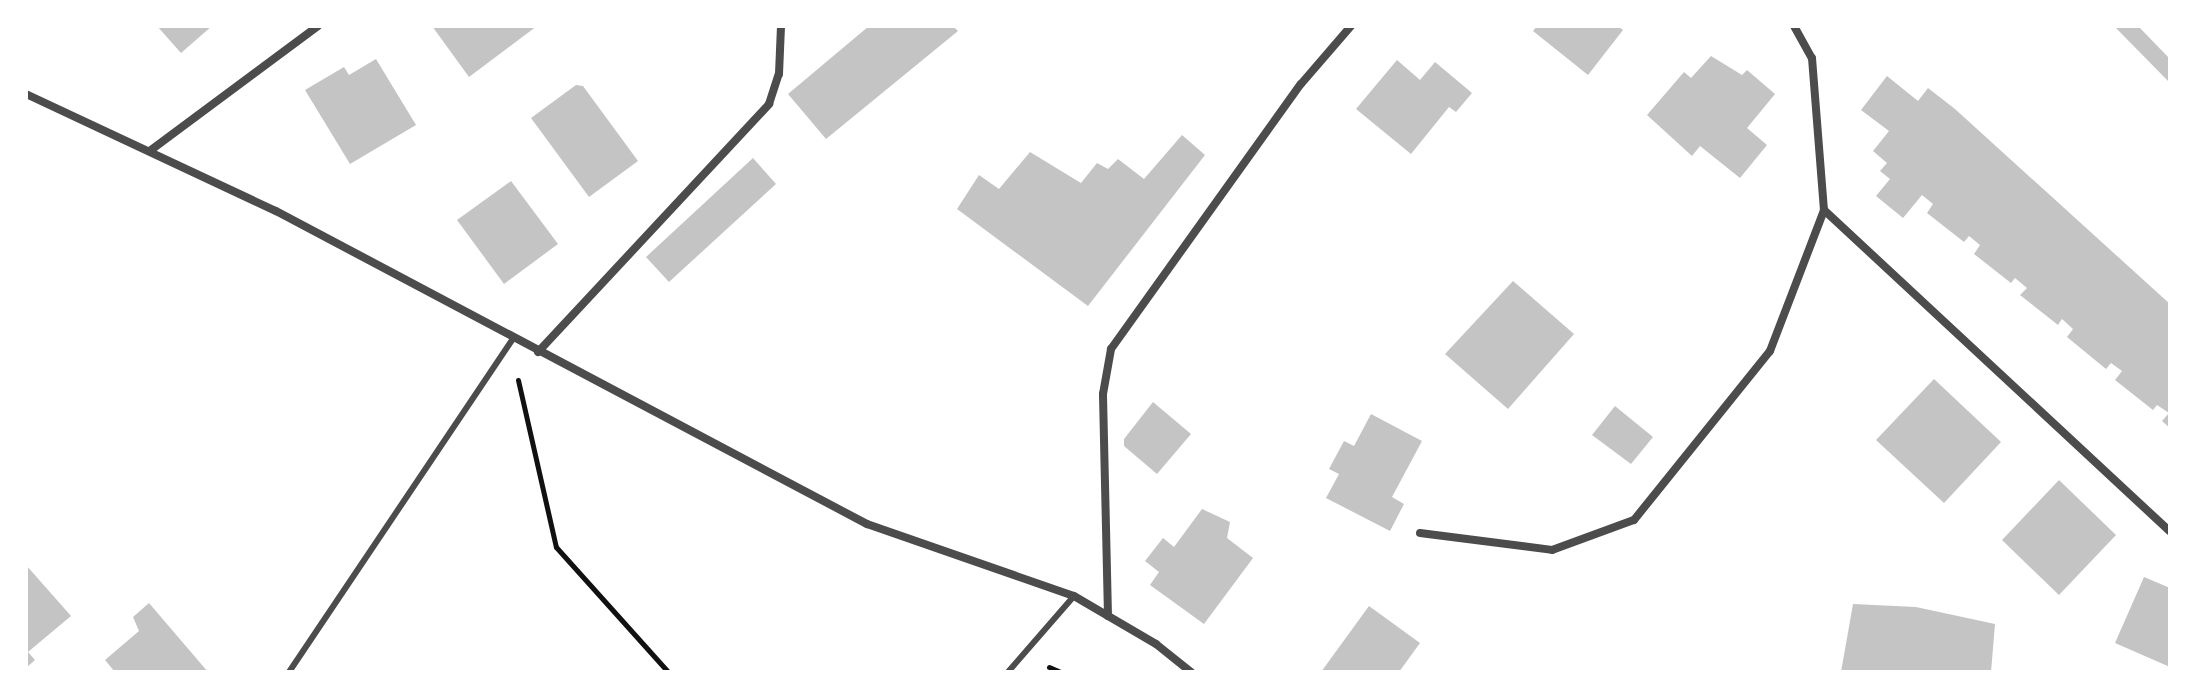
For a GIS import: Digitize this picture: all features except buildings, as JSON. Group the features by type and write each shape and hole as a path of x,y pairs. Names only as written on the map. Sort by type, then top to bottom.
{"street":[{"path":"151,150 318,26"},
{"path":"538,352 769,104 779,74 781,26"},
{"path":"1108,616 1103,394 1111,349 1301,84 1351,26"},
{"path":"1420,533 1552,550 1634,520 1770,351 1824,210 1812,58 1794,26"},
{"path":"26,94 276,211 512,340 695,429 867,524 1074,596 1156,644 1191,672"},
{"path":"1824,210 2170,531"}],"lane":[{"path":"289,672 512,340"},
{"path":"1008,672 1074,596"}],"path":[{"path":"512,340 525,427 556,547 668,672"}]}
